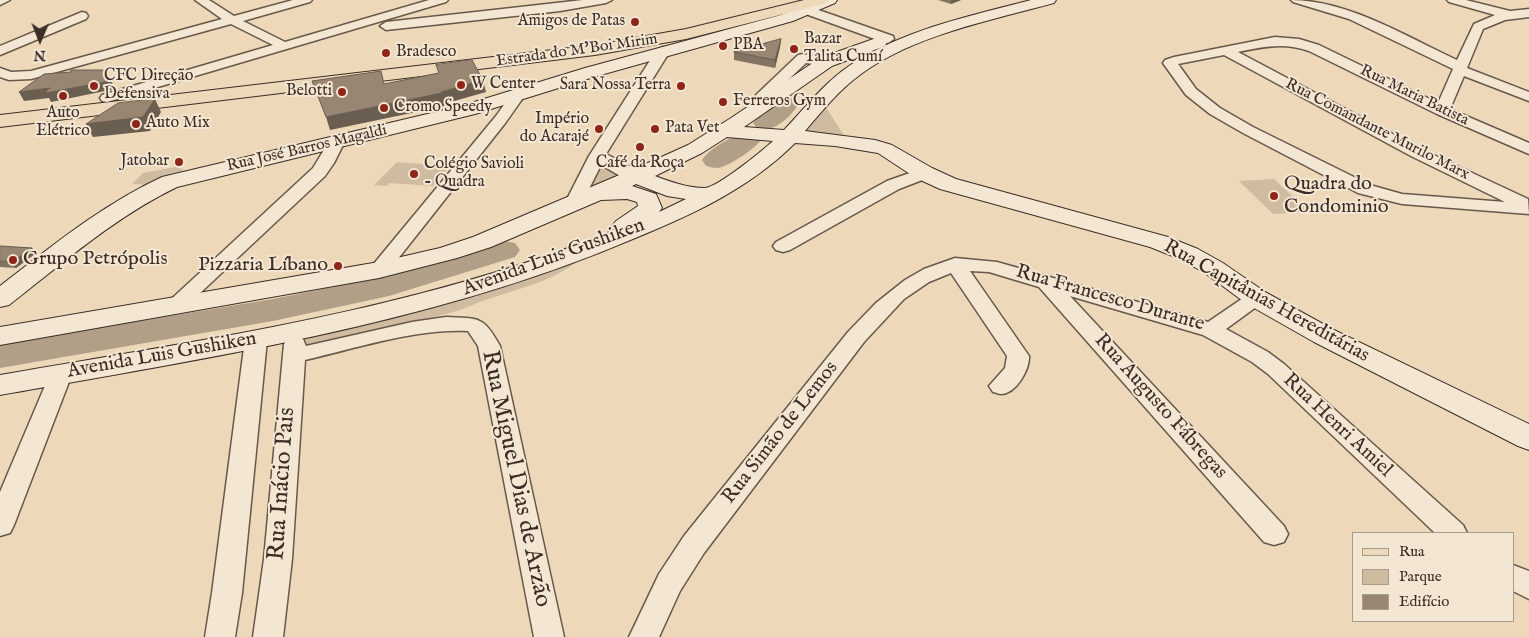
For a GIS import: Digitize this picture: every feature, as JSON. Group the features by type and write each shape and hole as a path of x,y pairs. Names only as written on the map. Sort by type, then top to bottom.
{"main road":[{"name":"Estrada do M'Boi Mirim","path":"0,110 162,98 174,90 551,46 822,0"},
{"name":"Rua José Barros Magaldi","path":"0,299 92,229 153,190 192,176 408,126 664,51 782,6 807,10 830,0"},
{"name":"Avenida Luis Gushiken","path":"0,336 379,270 448,253 482,242 575,201 637,177 695,149 826,62 843,54 1018,0"},
{"name":"Avenida Luis Gushiken","path":"0,385 256,340 295,343 466,290 588,248 667,216 711,195 766,157 790,136 834,86 866,62 900,46 937,33 1049,0"},
{"name":"Estrada do M'Boi Mirim","path":"0,121 113,103 595,50 686,34 782,6"},
{"name":"Rua Capitânias Hereditárias","path":"723,131 854,142 885,149 924,173 974,193 1159,242 1188,254 1214,268 1256,298 1324,336 1529,438"},
{"name":"Rua Capitânias Hereditárias","path":"766,157 810,146 854,142"},
{"path":"637,177 675,191 711,195"},
{"path":"575,201 614,192 627,192 642,195 648,199 651,206 645,213 588,248"}],"street":[{"path":"0,2 4,0"},
{"path":"201,0 232,20 284,46"},
{"path":"0,72 9,76 31,74 306,0"},
{"path":"113,103 202,70 442,0"},
{"path":"333,32 606,0"},
{"path":"1297,0 1353,16 1461,68 1529,97"},
{"path":"1453,0 1529,21"},
{"path":"1345,1 1346,8 1353,16"},
{"path":"418,7 422,17 440,20"},
{"path":"807,10 888,39"},
{"path":"1442,111 1478,28 1488,21 1508,14 1529,13"},
{"path":"0,52 82,16"},
{"name":"Rua Maria Batista","path":"1529,149 1442,111 1314,48 1299,43 1275,41 1174,61 1170,65 1191,92 1215,111 1248,130 1364,189 1402,199 1529,207"},
{"path":"575,201 597,156 664,51"},
{"name":"Rua Comandante Murilo Marx","path":"1226,51 1417,153 1529,207"},
{"path":"174,90 202,70"},
{"path":"379,270 501,119 518,94"},
{"path":"174,306 319,172 336,143"},
{"path":"597,156 637,177"},
{"path":"783,246 893,185 924,173"},
{"path":"955,264 1018,356 1019,363 1015,373 1001,386"},
{"name":"Rua Francesco Durante","path":"955,264 990,266 1211,330 1256,298"},
{"name":"Rua Simão de Lemos","path":"644,637 678,568 705,530 846,350 884,306 911,285 941,269 955,264"},
{"name":"Rua Augusto Fábregas","path":"1045,281 1274,534"},
{"name":"Rua Miguel Dias de Arzão","path":"295,343 446,324 474,325 482,333 489,346 549,637"},
{"name":"Rua Henri Amiel","path":"1211,330 1260,357 1276,369 1452,532"},
{"name":"Rua Inácio Pais","path":"220,637 227,593 256,340"},
{"name":"Rua Inácio Pais","path":"268,637 278,559 295,343"},
{"path":"0,525 61,374"},
{"path":"1514,578 1529,586"}],"green space":[{"path":"824,104 845,137 802,131"},
{"name":"Colégio Savioli - Quadra","path":"397,162 450,166 433,186 390,183 386,186 374,185"},
{"path":"601,165 616,176 589,188"},
{"path":"175,167 183,169 179,177 154,185 132,184 143,173"},
{"name":"Quadra do Condominio","path":"1274,179 1310,212 1273,214 1239,181"},
{"path":"581,258 560,273 549,278 457,311 396,327 300,346 303,340 440,305"}],"building":[{"path":"781,39 775,60 734,52"},
{"path":"472,60 483,80 442,93 326,117 312,81 381,71 384,84 439,73 436,65"},
{"path":"71,70 106,70 107,79 110,81 46,93 50,88 19,92 44,74 71,72"},
{"path":"155,99 143,117 86,124 118,103"},
{"path":"0,246 32,248 12,262 0,261"}],"waterway":[{"path":"766,123 787,104"},
{"path":"716,160 749,139"},
{"path":"0,356 273,310 389,286 504,250"}],"place":[{"name":"Amigos de Patas","path":"635,22"},
{"name":"PBA","path":"723,46"},
{"name":"Bazar Talita Cumí","path":"794,49"},
{"name":"Bradesco","path":"386,53"},
{"name":"W Center","path":"461,85"},
{"name":"CFC Direção Defensiva","path":"94,86"},
{"name":"Sara Nossa Terra","path":"681,86"},
{"name":"Belotti","path":"342,92"},
{"name":"Auto Elétrico","path":"63,96"},
{"name":"Ferreros Gym","path":"723,102"},
{"name":"Cromo Speedy","path":"384,108"},
{"name":"Auto Mix","path":"136,124"},
{"name":"Império do Acarajé","path":"599,129"},
{"name":"Pata Vet","path":"655,129"},
{"name":"Café da Roça","path":"640,147"},
{"name":"Jatobar","path":"179,162"},
{"name":"Colégio Savioli - Quadra","path":"414,174"},
{"name":"Quadra do Condominio","path":"1274,196"},
{"name":"Grupo Petrópolis","path":"13,260"},
{"name":"Pizzaria Líbano","path":"338,266"}]}
